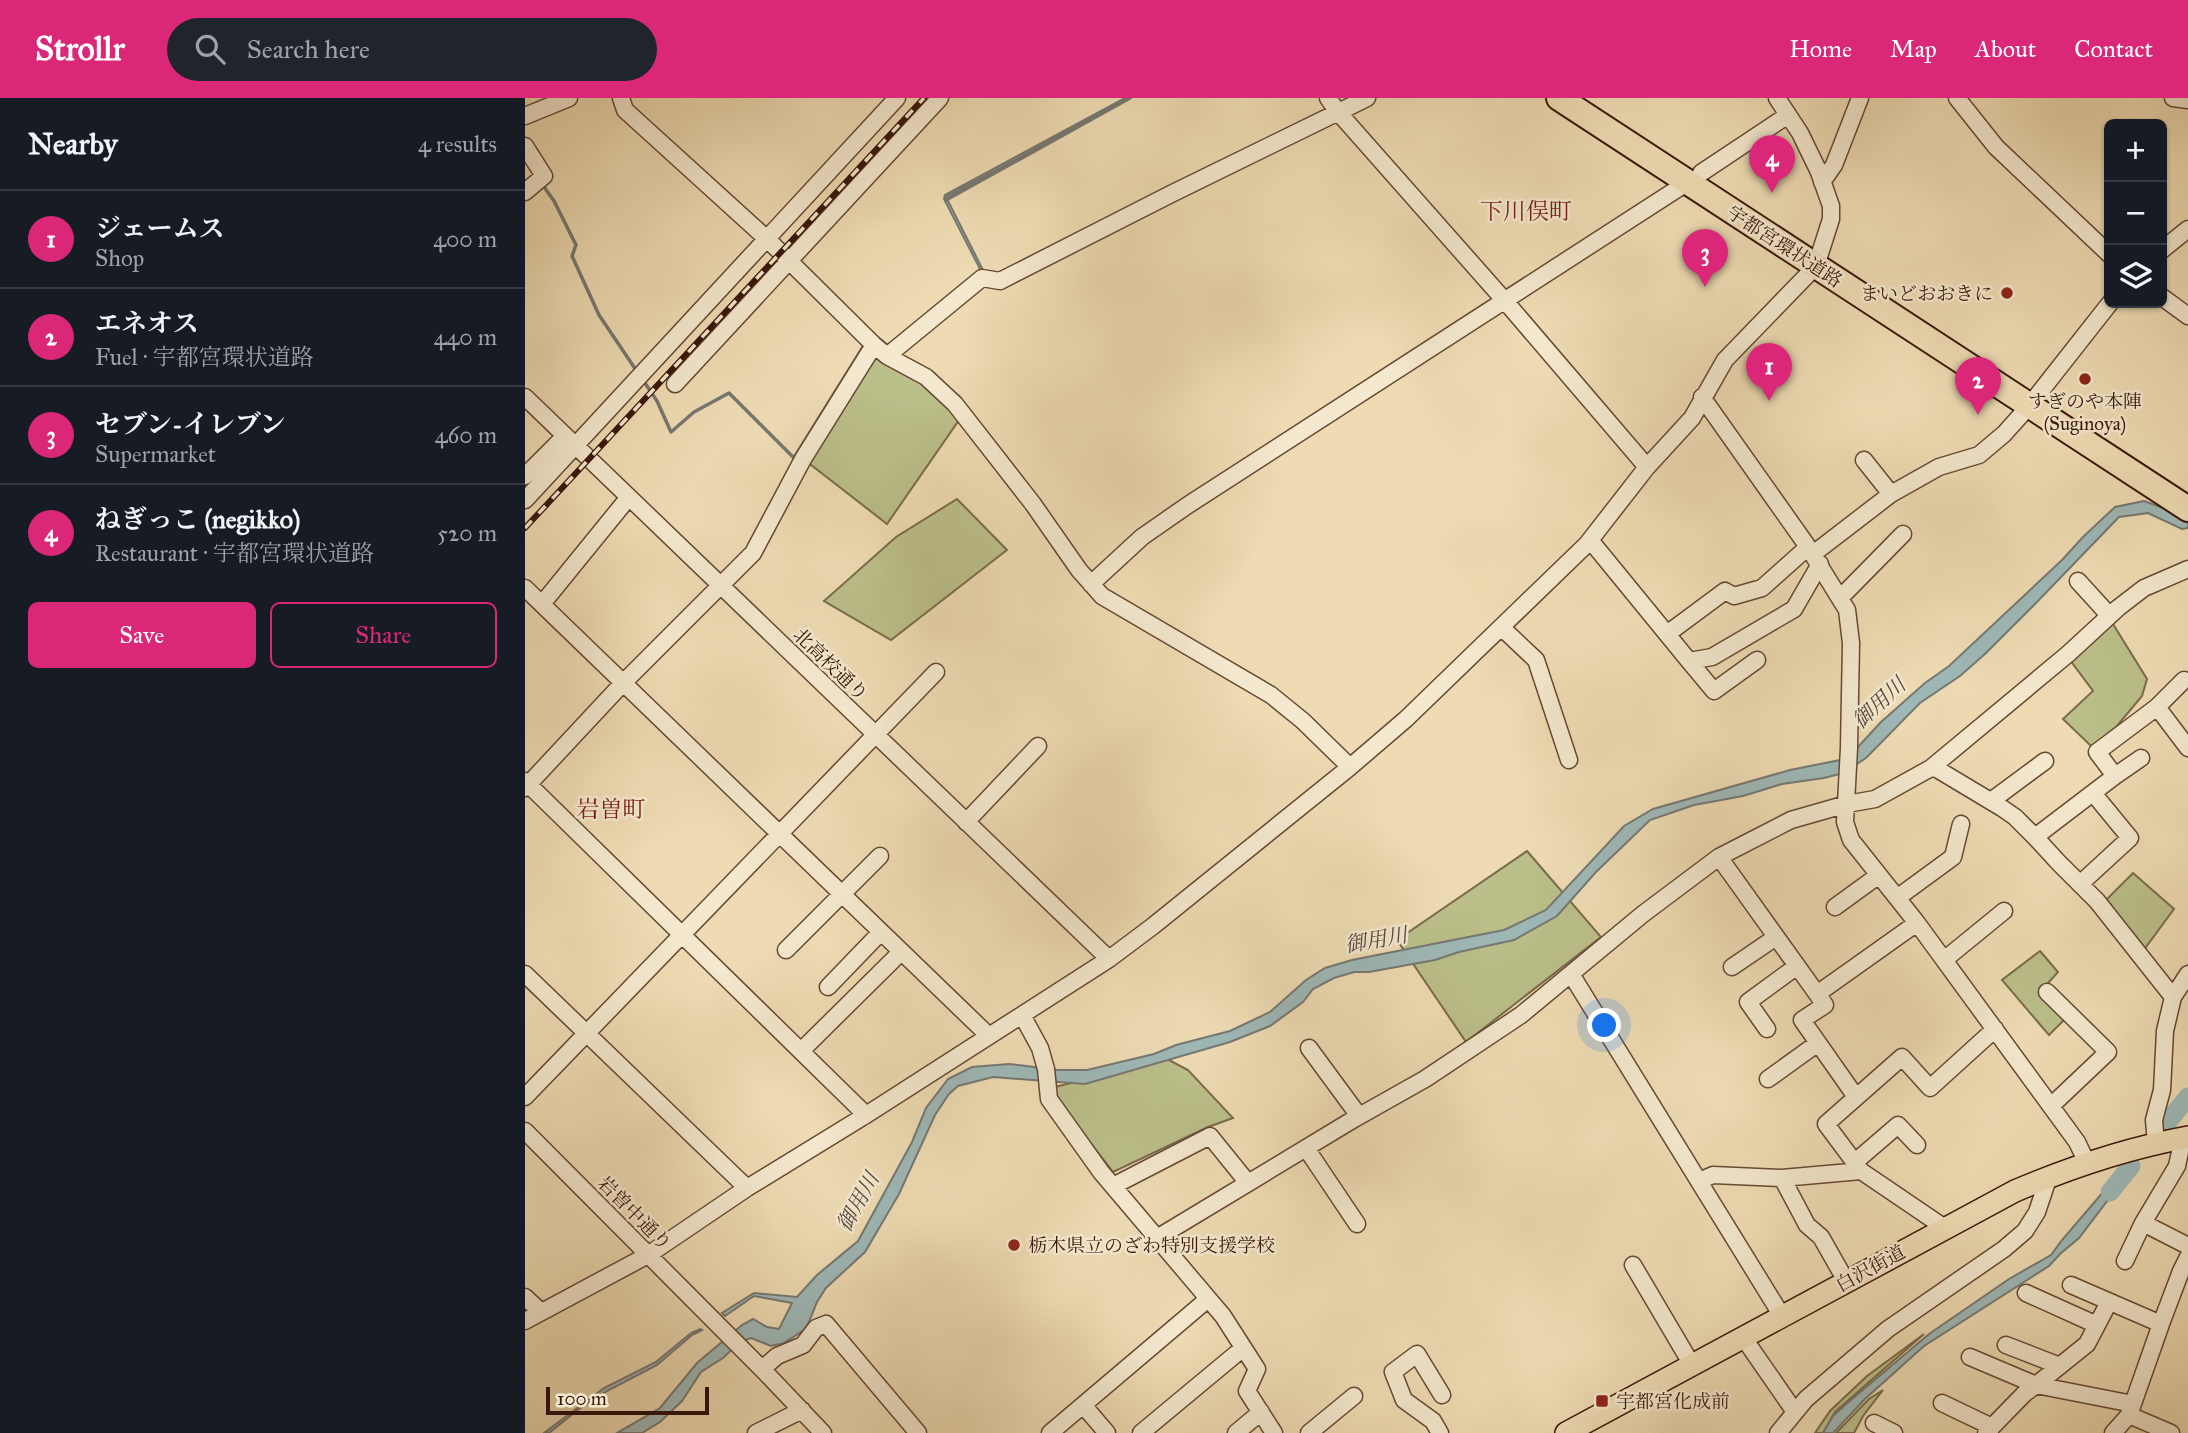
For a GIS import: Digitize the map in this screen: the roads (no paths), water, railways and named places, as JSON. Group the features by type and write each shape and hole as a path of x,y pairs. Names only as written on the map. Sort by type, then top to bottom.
{"highway":[{"name":"宇都宮環状道路","path":"1559,98 1694,178 2175,489 2188,509"},
{"name":"宇都宮環状道路","path":"1586,98 1694,178"}],"main road":[{"name":"白沢街道","path":"1566,1433 2015,1191 2087,1163 2186,1137"}],"street":[{"path":"525,116 569,98"},
{"path":"621,98 625,110 768,239 873,345 887,356 926,377 955,404 1102,596 1271,695 1303,721 1350,767"},
{"path":"525,500 571,441 768,239 897,98"},
{"path":"675,384 940,98"},
{"path":"1328,98 1647,467"},
{"path":"887,356 982,278 1000,281 1367,98"},
{"path":"525,1321 648,1255 747,1188 1109,959 1350,767 1406,719 1501,627 1590,540 1647,467 1692,418 1725,360 1818,259 1831,219 1831,206 1800,134 1777,98"},
{"path":"1822,182 1834,165 1860,98"},
{"path":"1957,98 1996,147 2104,249"},
{"path":"2173,98 2188,100"},
{"path":"1091,584 1142,537 1188,505 1788,115"},
{"path":"525,146 544,176 525,192"},
{"path":"2167,246 2188,229"},
{"path":"2167,301 2188,316"},
{"path":"1667,634 1725,591 1734,596 1762,588 1814,555 1891,494 1939,467 1979,455 2004,434 2034,400 2106,308"},
{"path":"866,1115 526,784 753,553 803,459 873,345"},
{"name":"北高校通り","path":"525,397 1109,959"},
{"path":"1702,397 1814,555 1847,610 1851,643 1845,822 1851,840 1917,923 1995,1029 2077,1142 2087,1163"},
{"path":"525,476 571,441"},
{"path":"1864,460 1891,494"},
{"path":"542,604 629,497"},
{"path":"1840,598 1903,534"},
{"path":"1590,540 1714,691 1757,660"},
{"path":"1689,660 1712,657 1794,609 1814,555"},
{"path":"1157,1238 1425,1079 1510,1022 1643,914 1719,857 1791,820 1875,799 1930,768 2144,588 2188,569"},
{"path":"2078,581 2109,615"},
{"path":"525,588 989,1036"},
{"path":"1501,627 1536,660 1569,760"},
{"path":"525,1097 936,672"},
{"path":"2116,776 2097,752 2157,707 2185,680"},
{"path":"2157,707 2188,748"},
{"path":"966,822 1038,746"},
{"path":"2035,836 2141,758"},
{"path":"1991,801 2045,761"},
{"path":"1930,768 1937,769 2015,817 2097,901 2173,997"},
{"path":"2080,884 2130,838 2093,793"},
{"path":"1897,898 1953,857 1961,824"},
{"path":"786,950 880,856"},
{"path":"1719,857 1825,1004 1802,1020 1856,1097"},
{"path":"1835,907 1879,875"},
{"path":"1944,960 2004,911"},
{"path":"1817,994 1917,923"},
{"path":"828,987 881,932"},
{"path":"1732,967 1776,937"},
{"path":"801,1051 901,952"},
{"path":"1767,1029 1748,1002 1797,966"},
{"path":"525,974 747,1188"},
{"path":"1571,974 1782,1316"},
{"path":"2156,1144 2154,1120 2162,1090 2165,1031 2173,997 2188,974"},
{"path":"2047,992 2108,1052 2051,1106"},
{"path":"1022,1015 1040,1048 1046,1069 1049,1099 1113,1186 1223,1316 1257,1369 1247,1391 1274,1433"},
{"path":"1945,1228 1858,1166 1826,1124 1902,1057 1930,1088 1995,1029"},
{"path":"1768,1080 1818,1043"},
{"path":"1309,1048 1359,1116"},
{"path":"1699,1181 1713,1175 1782,1178 1858,1166 1898,1125 1917,1145"},
{"name":"岩曽中通り","path":"525,1131 762,1369"},
{"path":"1113,1186 1210,1136 1248,1183"},
{"path":"2125,1261 2143,1223 2177,1166 2186,1137"},
{"path":"1306,1148 1357,1224"},
{"path":"1778,1433 1833,1374 1888,1329 2004,1249 2025,1231 2037,1212 2049,1176"},
{"path":"1782,1178 1807,1225 1821,1237 1846,1281"},
{"path":"2143,1223 2188,1246"},
{"path":"1633,1265 1692,1365"},
{"path":"2113,1433 2131,1409 2161,1324 2186,1267"},
{"path":"2071,1285 2161,1324"},
{"path":"2026,1293 2097,1325"},
{"path":"525,1297 541,1312"},
{"path":"1050,1433 1208,1298"},
{"path":"1942,1403 1988,1432 2024,1394 2087,1344 2109,1302"},
{"path":"823,1433 762,1369 777,1356 803,1345 816,1328 826,1324 918,1433"},
{"path":"1743,1337 1795,1412"},
{"path":"2006,1345 2060,1366"},
{"path":"1141,1433 1242,1349"},
{"path":"1440,1433 1433,1421 1404,1400 1393,1372 1417,1354 1441,1395"},
{"path":"1970,1357 2036,1385 2131,1409 2171,1433"},
{"path":"1309,1433 1354,1396"},
{"path":"1083,1405 1107,1433"},
{"path":"756,1433 802,1410"},
{"path":"1236,1433 1261,1412"},
{"path":"1874,1423 1894,1433"}],"water":[{"path":"1129,98 946,197 983,270 980,269 944,199 945,195"},
{"path":"2144,501 2163,508 2188,510 2188,528 2182,529 2148,513 2119,517 1986,653 1960,676 1920,703 1866,758 1843,773 1694,805 1650,820 1596,872 1557,916 1514,940 1435,960 1369,972 1354,972 1334,978 1313,989 1303,1002 1270,1026 1230,1042 1085,1084 993,1077 958,1086 935,1115 899,1194 865,1252 826,1288 804,1330 784,1343 771,1346 751,1338 740,1342 723,1358 701,1372 682,1401 660,1422 642,1433 617,1433 660,1408 697,1363 742,1325 753,1319 767,1327 779,1329 792,1303 754,1296 725,1316 722,1313 754,1293 797,1297 817,1275 858,1241 912,1142 926,1108 948,1079 972,1067 1009,1064 1058,1070 1087,1070 1154,1054 1176,1045 1230,1031 1270,1012 1306,980 1325,968 1352,960 1504,930 1546,910 1624,826 1653,809 1790,770 1840,760 1857,748 1881,722 1925,683 1949,666 2115,507"},
{"path":"2188,1090 2188,1103 2174,1122 2160,1121"},
{"path":"2130,1171 2079,1238 2049,1266 1924,1346 1865,1399 1833,1433 1823,1433 1833,1416 1929,1334 2009,1279 2051,1255 2116,1177 2120,1173"},
{"path":"702,1330 692,1335 657,1365 607,1391 549,1433 544,1433 604,1388 656,1362 691,1333"}],"waterway":[{"path":"946,200 1130,98"},
{"path":"542,184 554,201 576,245 572,256 599,315 636,370"},
{"path":"871,335 872,333 888,346"},
{"path":"643,380 657,401 671,432 694,412 729,393 794,458 865,344"},
{"path":"2164,1126 2188,1097"},
{"path":"2110,1192 2131,1166"}],"railway":[{"path":"525,528 924,98"}],"place":[{"name":"ねぎっこ (negikko)","path":"1772,193"},
{"name":"セブン-イレブン","path":"1705,287"},
{"name":"まいどおおきに","path":"2007,293"},
{"name":"すぎのや本陣 (Suginoya)","path":"2085,379"},
{"name":"ジェームス","path":"1769,401"},
{"name":"エネオス","path":"1978,415"},
{"name":"栃木県立のざわ特別支援学校","path":"1014,1245"},
{"name":"宇都宮化成前","path":"1602,1401"}],"district":[{"name":"下川俣町","path":"1526,211"},
{"name":"岩曽町","path":"611,809"}],"water label":[{"name":"御用川","path":"1879,703"},
{"name":"御用川","path":"1376,940"},
{"name":"御用川","path":"858,1202"}]}
